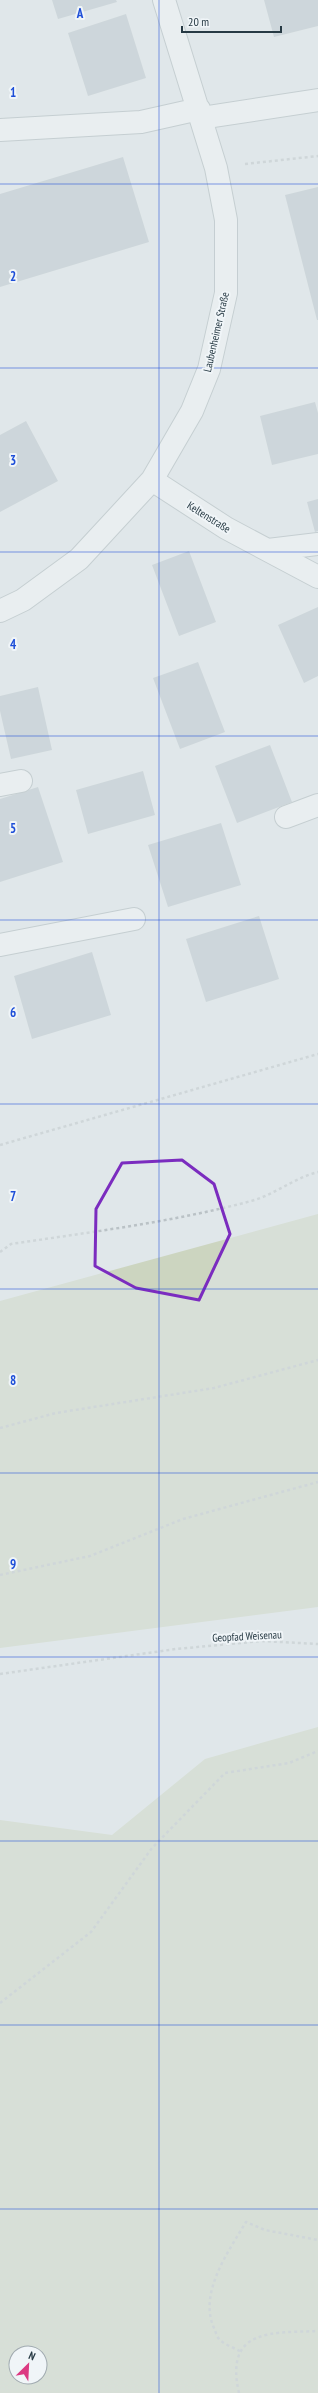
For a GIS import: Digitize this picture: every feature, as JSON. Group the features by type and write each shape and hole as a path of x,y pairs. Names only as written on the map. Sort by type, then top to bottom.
{"street":[{"name":"Laubenheimer Straße","path":"0,612 23,600 78,559 152,480 192,411 209,369 226,293 226,220 216,168 164,0"},
{"path":"0,130 141,122 200,113 318,100"},
{"name":"Keltenstraße","path":"152,480 226,528 318,576"},
{"path":"268,550 318,544"},
{"path":"0,785 21,782"},
{"path":"286,817 318,805"},
{"path":"0,945 134,919"}],"path":[{"path":"216,168 318,156"},
{"path":"0,1145 318,1054"},
{"path":"0,1252 11,1244 141,1224 253,1201 302,1176 318,1172"},
{"path":"0,1428 56,1413 214,1388 318,1360"},
{"path":"0,1575 90,1556 183,1519 318,1482"},
{"name":"Geopfad Weisenau","path":"0,1674 176,1649 262,1641 318,1644"},
{"path":"0,2003 91,1932 152,1848 225,1773 289,1763 318,1751"},
{"path":"240,2351 220,2341 211,2324 209,2304 216,2278 230,2248 246,2222 272,2232 318,2240"},
{"path":"239,2393 236,2371 240,2351 251,2339 270,2333 318,2331"}],"highlighted area":[{"path":"182,1160 214,1184 230,1234 199,1300 136,1288 95,1266 96,1209 122,1163"}],"green space":[{"path":"318,1214 318,1607 0,1648 0,1301"},
{"path":"318,1727 318,2393 0,2393 0,1820 112,1835 205,1759"}],"building":[{"path":"52,0 116,0 117,2 58,19"},
{"path":"264,0 318,0 318,26 274,37"},
{"path":"126,14 146,78 88,96 68,33"},
{"path":"123,157 149,242 0,287 0,194"},
{"path":"318,187 318,320 317,320 285,195"},
{"path":"315,402 318,413 318,454 272,465 260,416"},
{"path":"26,421 58,481 0,512 0,435"},
{"path":"318,499 318,531 315,532 307,502"},
{"path":"189,551 216,622 179,636 152,565"},
{"path":"318,607 318,676 304,683 278,625"},
{"path":"198,662 225,732 180,749 153,678"},
{"path":"38,687 52,750 11,759 0,711 0,696"},
{"path":"270,745 292,802 237,823 215,766"},
{"path":"143,771 155,815 88,834 76,790"},
{"path":"38,787 63,862 0,882 0,799"},
{"path":"221,823 241,885 168,907 148,845"},
{"path":"259,916 279,979 206,1002 186,939"},
{"path":"92,952 111,1015 32,1039 14,976"}]}
